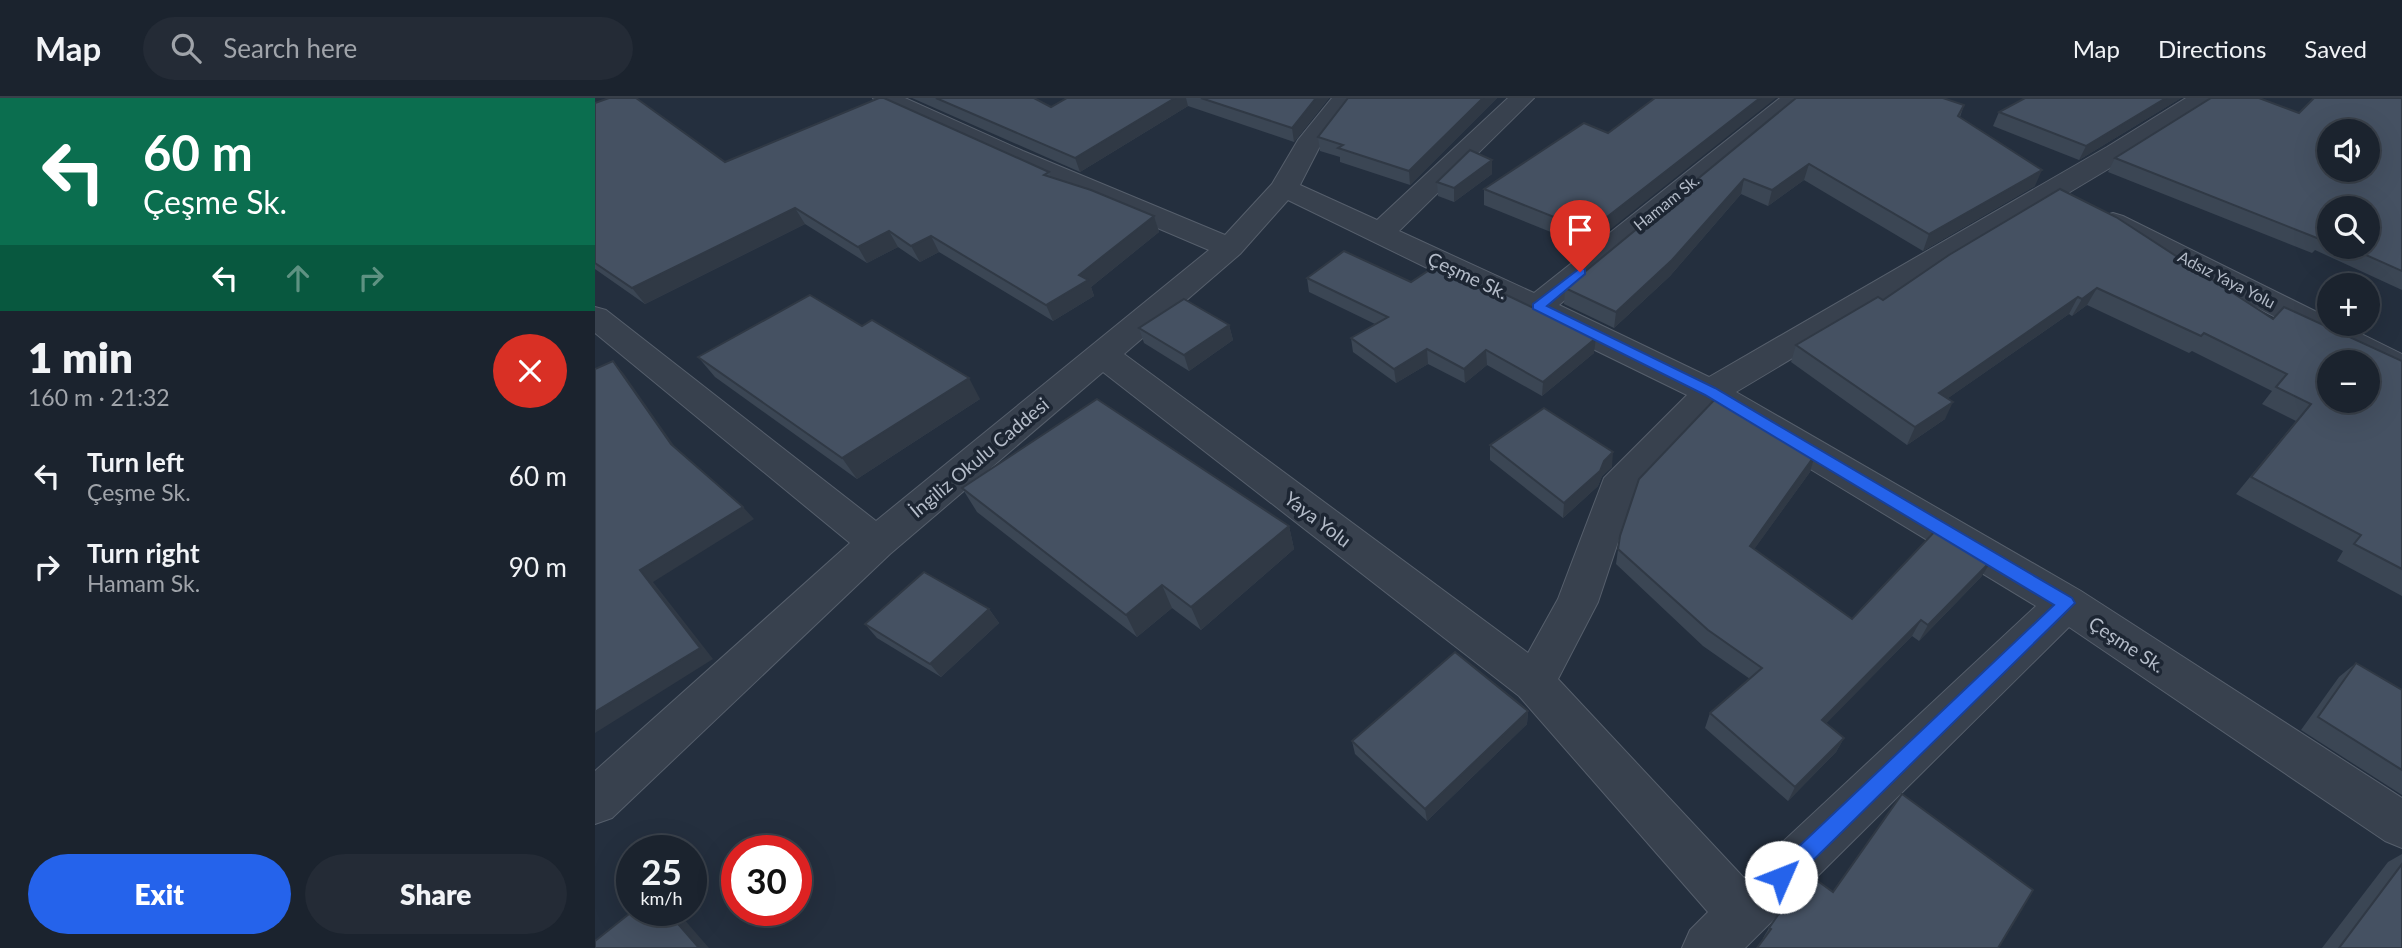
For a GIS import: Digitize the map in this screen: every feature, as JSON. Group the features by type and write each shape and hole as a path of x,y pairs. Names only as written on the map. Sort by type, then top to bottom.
{"street":[{"path":"885,98 1014,157 1230,248"},
{"name":"İngiliz Okulu Caddesi","path":"595,802 876,542 1230,248 1284,188 1307,146 1345,98"},
{"path":"1380,233 1522,98"},
{"name":"Hamam Sk.","path":"1538,307 1795,98"},
{"path":"1534,683 1577,602 1617,488 1710,391 2052,191 2203,98"},
{"name":"Çeşme Sk.","path":"1284,188 1710,391 2066,603 2402,825"},
{"name":"Adsız Yaya Yolu","path":"2052,191 2402,368"},
{"path":"595,317 876,542"},
{"name":"Yaya Yolu","path":"1102,354 1534,683 1743,914"},
{"path":"1708,948 2066,603"}],"building":[{"path":"609,98 636,98 725,162 884,98 1049,172 1044,175 1091,190 1154,216 1079,275 1088,280 1046,305 931,236 911,246 889,231 858,247 795,208 632,288 595,263 595,103"},
{"path":"936,98 1034,98 1051,107 1067,98 1175,98 1075,158"},
{"path":"1201,98 1316,98 1292,128"},
{"path":"1348,98 1483,98 1409,171 1338,148 1343,145 1318,137"},
{"path":"1655,98 1760,98 1589,231 1484,189 1584,123 1608,133"},
{"path":"1796,98 1943,98 1964,105 1958,116 2042,170 1929,234 1809,164 1772,190 1744,179 1672,260 1616,312 1565,288"},
{"path":"2025,98 2166,98 2086,146 1999,112"},
{"path":"2211,98 2259,98 2299,113 2314,98 2402,98 2402,271 2375,259 2380,259 2380,196 2317,196 2317,238 2115,158"},
{"path":"1470,150 1492,160 1454,188 1437,182"},
{"path":"2060,189 2116,217 2273,319 2284,307 2317,322 2317,336 2347,336 2378,350 2317,350 2317,413 2380,413 2380,351 2402,361 2402,569 2354,544 2361,535 2251,477 2311,404 2276,387 2287,374 2204,333 2201,336 2097,288 2082,299 2078,297 1939,393 1953,402 1915,427 1796,345 1878,297 1883,300 1949,255"},
{"path":"1344,251 1411,282 1440,263 1596,338 1543,382 1486,350 1464,369 1427,349 1394,369 1351,338 1388,317 1307,278"},
{"path":"810,295 862,326 872,320 969,378 842,458 698,357"},
{"path":"1184,299 1229,325 1184,355 1139,328"},
{"path":"613,361 671,444 743,507 640,570 700,648 595,712 595,369"},
{"path":"1717,397 1815,455 1750,546 1852,619 1938,528 1992,560 1928,625 1921,620 1822,720 1844,738 1795,787 1710,713 1762,668 1708,630 1618,549 1639,479"},
{"path":"1097,399 1289,526 1191,607 1162,585 1126,615 962,488"},
{"path":"1544,408 1613,452 1604,461 1600,471 1564,503 1490,445"},
{"path":"924,572 989,609 930,664 865,624"},
{"path":"1455,652 1528,711 1425,809 1352,741"},
{"path":"2356,663 2402,690 2402,770 2318,717"},
{"path":"1902,794 2033,890 1998,948 1757,948 1778,915 1815,879 1833,892"},
{"path":"2402,864 2402,948 2339,948"},
{"path":"616,924 680,926 699,948 595,948 595,941"}],"route":[{"path":"1580,272 1538,307 1710,391 2066,603 1781,877"}]}
